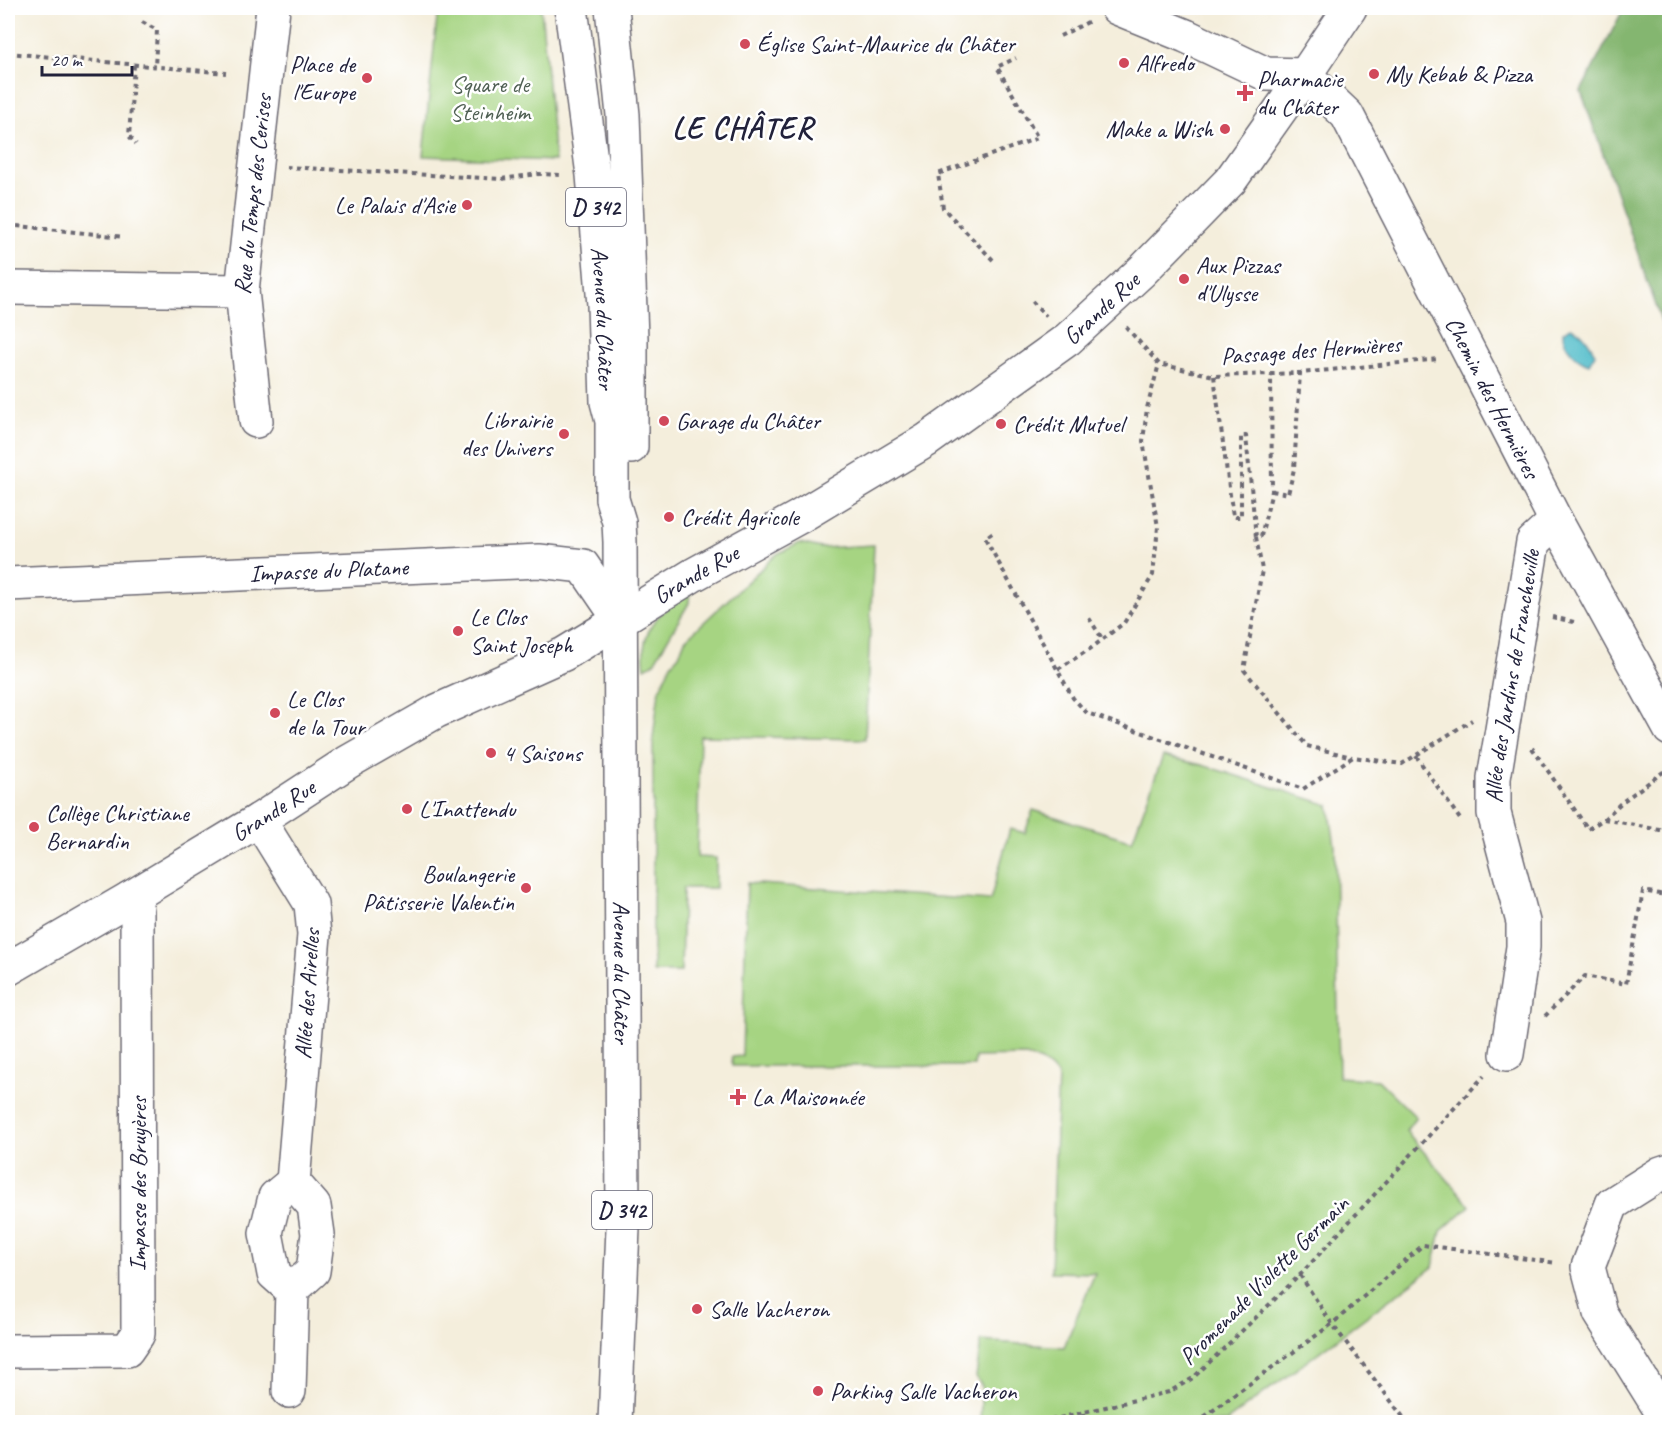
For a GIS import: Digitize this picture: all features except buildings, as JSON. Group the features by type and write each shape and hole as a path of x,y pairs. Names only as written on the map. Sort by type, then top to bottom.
{"street":[{"name":"Rue du Temps des Cerises","path":"8,288 242,291 273,8"},
{"name":"Avenue du Châter","path":"571,8 593,175 604,305 607,402 612,421 612,499 619,522"},
{"name":"Avenue du Châter","path":"612,8 623,116 631,338 631,476 619,522 622,1228 615,1422"},
{"path":"1117,8 1186,36 1266,74 1305,75"},
{"name":"Grande Rue","path":"8,969 259,820 348,762 437,711 564,654 693,575 799,517 927,440 1068,339 1142,271 1230,182 1350,8"},
{"name":"Chemin des Hermières","path":"1305,75 1347,115 1556,521 1670,729"},
{"path":"242,291 256,421"},
{"name":"Allée des Jardins de Francheville","path":"1507,1054 1522,947 1523,922 1494,813 1494,778 1533,542 1556,521"},
{"name":"Impasse du Platane","path":"8,584 539,561 583,566 620,620"},
{"name":"Allée des Airelles","path":"259,820 311,904 314,936 293,1182"},
{"name":"Impasse des Bruyères","path":"8,1351 127,1350 138,1334 137,910 130,898"},
{"path":"1668,1422 1600,1312 1588,1267 1612,1204 1661,1173 1670,1170"},
{"path":"289,1391 292,1290 313,1271 318,1234 314,1206 293,1182 275,1197 266,1233 274,1274 292,1290"}],"path":[{"path":"142,22 157,30 155,67"},
{"path":"8,53 226,73"},
{"path":"993,260 943,208 938,174 1038,138 998,67 1016,58"},
{"path":"134,65 129,136 136,144"},
{"path":"286,156 285,167 501,179 539,174 593,175"},
{"path":"8,225 124,237"},
{"path":"1058,669 1124,623 1153,575 1158,527 1143,441 1147,408 1159,364 1133,334"},
{"name":"Passage des Hermières","path":"1159,364 1214,376 1270,375 1470,356"},
{"path":"1272,491 1288,494 1294,469 1300,373"},
{"path":"1256,537 1261,536 1272,491 1270,375"},
{"path":"1214,376 1233,517 1241,518 1241,436 1246,436 1256,537 1262,570 1244,670 1307,746 1402,765 1498,704 1506,707 1588,829 1670,767"},
{"path":"992,533 985,538 1073,698 1086,713 1303,789 1353,757"},
{"path":"1089,618 1102,640"},
{"path":"1416,756 1464,824"},
{"path":"1604,819 1670,832"},
{"path":"1584,976 1626,984 1643,891 1670,896"},
{"name":"Promenade Violette Germain","path":"1042,1422 1169,1392 1193,1378 1300,1275 1468,1092"},
{"path":"1197,1422 1332,1324 1423,1245 1588,1267"},
{"path":"1300,1275 1332,1324 1407,1422"},
{"path":"1083,1413 1086,1422"},
{"path":"975,1419 986,1422"}],"green space":[{"name":"Square de Steinheim","path":"438,8 541,8 555,161 423,156"},
{"path":"1624,8 1669,8 1669,343 1581,91"},
{"path":"800,543 821,548 874,545 865,739 700,736 697,857 716,858 716,888 683,888 681,972 653,972 653,738 659,691 685,640 777,554"},
{"path":"690,588 689,603 653,664 645,668 645,642 654,622"},
{"path":"1163,756 1202,765 1329,805 1335,846 1339,1077 1378,1080 1416,1117 1406,1131 1470,1206 1441,1231 1433,1267 1228,1422 980,1422 982,1386 976,1377 981,1341 1064,1347 1095,1273 1051,1272 1058,1075 1041,1061 1026,1056 975,1057 974,1066 732,1066 732,1057 742,1056 747,883 990,901 1010,829 1025,833 1033,810 1132,841"}],"water":[{"path":"1571,327 1583,334 1595,354 1589,364 1575,356 1565,342 1563,332"}],"place":[{"name":"Église Saint-Maurice du Châter","path":"745,44"},
{"name":"Alfredo","path":"1124,63"},
{"name":"My Kebab & Pizza","path":"1374,74"},
{"name":"Place de l'Europe","path":"367,78"},
{"name":"Pharmacie du Châter","path":"1245,93"},
{"name":"Make a Wish","path":"1225,129"},
{"name":"Le Palais d'Asie","path":"467,205"},
{"name":"Aux Pizzas d'Ulysse","path":"1184,279"},
{"name":"Garage du Châter","path":"664,421"},
{"name":"Crédit Mutuel","path":"1001,424"},
{"name":"Librairie des Univers","path":"564,434"},
{"name":"Crédit Agricole","path":"669,517"},
{"name":"Le Clos Saint Joseph","path":"458,631"},
{"name":"Le Clos de la Tour","path":"275,713"},
{"name":"4 Saisons","path":"491,753"},
{"name":"L'Inattendu","path":"407,809"},
{"name":"Collège Christiane Bernardin","path":"34,827"},
{"name":"Boulangerie Pâtisserie Valentin","path":"526,888"},
{"name":"La Maisonnée","path":"738,1097"},
{"name":"Salle Vacheron","path":"697,1309"},
{"name":"Parking Salle Vacheron","path":"818,1391"}],"district":[{"name":"LE CHÂTER","path":"743,128"}]}
